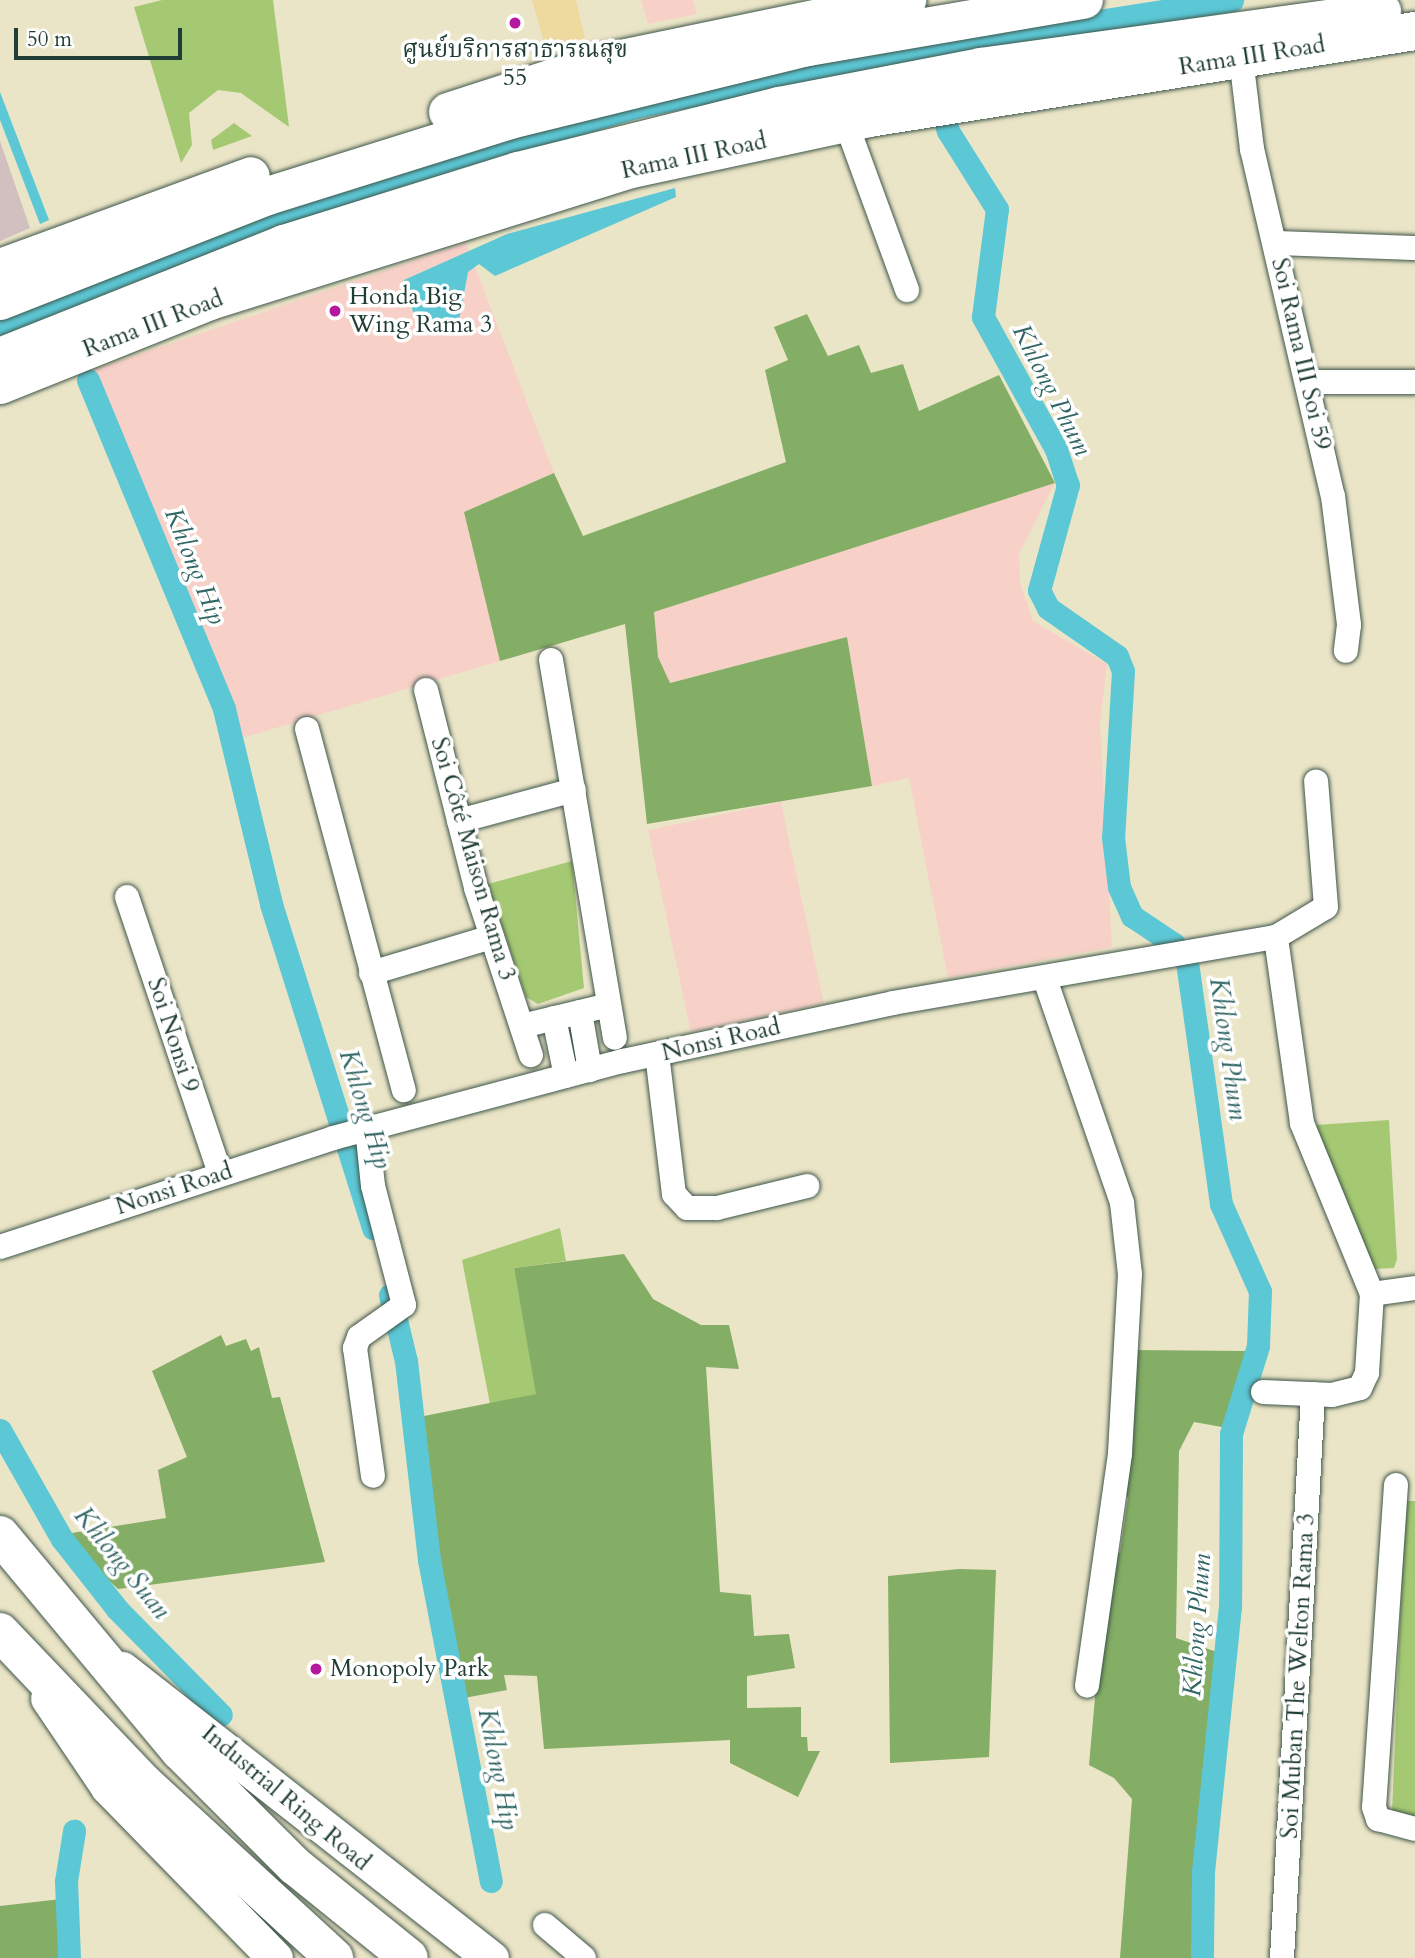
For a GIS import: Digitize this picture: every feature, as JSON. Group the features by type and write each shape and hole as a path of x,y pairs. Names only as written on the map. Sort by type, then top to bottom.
{"main road":[{"path":"0,301 268,196 510,120 808,47 1084,0"},
{"path":"0,268 167,202 597,64 903,1"},
{"name":"Rama III Road","path":"0,357 131,301 422,198 779,106 1154,40 1415,8"},
{"name":"Rama III Road","path":"0,385 210,301 512,202 632,169 928,108 1415,31"},
{"name":"Industrial Ring Road","path":"0,1535 80,1638 295,1866 409,1958"},
{"path":"0,1632 25,1663 108,1787 275,1958"},
{"name":"Industrial Ring Road","path":"80,1638 221,1741 323,1832 491,1958"},
{"path":"25,1663 269,1904 334,1958"}],"street":[{"name":"Soi Rama III Soi 59","path":"1241,58 1252,149 1309,382 1340,541 1349,625 1346,651"},
{"path":"846,124 907,290"},
{"path":"1276,243 1415,248"},
{"path":"1309,382 1415,382"},
{"path":"551,660 615,1038"},
{"name":"Soi Côté Maison Rama 3","path":"426,690 492,937 531,1055"},
{"path":"307,729 404,1090"},
{"name":"Nonsi Road","path":"0,1247 352,1133 590,1070 882,1005 1170,959 1276,937 1326,907 1316,781"},
{"path":"459,821 574,790"},
{"name":"Soi Nonsi 9","path":"127,897 220,1174"},
{"path":"371,973 492,937"},
{"path":"1264,1392 1314,1394 1360,1388 1367,1373 1372,1294 1302,1123 1276,937"},
{"path":"1045,979 1122,1203 1130,1274 1120,1454 1087,1686"},
{"path":"522,1026 609,1005"},
{"path":"580,1012 590,1070"},
{"path":"554,1018 566,1076"},
{"path":"657,1054 674,1194 687,1208 717,1208 807,1186"},
{"path":"352,1133 373,1186 403,1287 393,1316 359,1337 355,1348 373,1475"},
{"path":"1372,1294 1415,1288"},
{"name":"Soi Muban The Welton Rama 3","path":"1282,1958 1314,1394"},
{"path":"1396,1485 1374,1807 1378,1819 1415,1829"},
{"path":"545,1926 584,1958"}],"shaded area":[{"path":"641,0 693,0 697,14 648,24"},
{"path":"0,141 30,228 0,241"},
{"path":"466,243 554,473 464,512 500,661 242,738 93,370"},
{"path":"1055,483 1019,554 1020,583 1033,621 1107,664 1100,724 1112,947 948,978 909,778 872,786 847,637 669,683 658,657 654,612"},
{"path":"781,802 824,1003 691,1032 648,830"}],"green space":[{"path":"162,0 273,0 289,127 241,93 218,90 189,113 192,145 181,163 134,7"},
{"path":"234,123 252,136 213,150 211,140"},
{"path":"807,314 828,356 859,345 871,373 903,364 919,411 999,375 1055,483 654,612 658,657 670,683 847,637 872,786 647,824 625,624 500,661 464,512 554,473 583,536 786,462 765,370 788,360 774,327"},
{"path":"572,861 584,988 538,1004 526,997 488,884"},
{"path":"1389,1120 1397,1259 1394,1268 1372,1269 1314,1134 1316,1125"},
{"path":"560,1228 566,1261 514,1268 537,1394 490,1404 462,1260"},
{"path":"624,1254 653,1299 701,1325 729,1325 739,1369 706,1367 720,1592 751,1595 754,1636 789,1634 795,1668 747,1676 747,1708 801,1707 801,1737 807,1737 808,1751 820,1751 798,1797 730,1763 730,1740 544,1749 537,1676 504,1675 507,1690 464,1698 436,1566 419,1417 536,1394 514,1268"},
{"path":"221,1335 226,1346 246,1339 251,1351 259,1347 272,1398 280,1397 325,1562 118,1589 82,1555 72,1533 166,1518 158,1470 187,1457 152,1371"},
{"path":"1131,1350 1247,1351 1222,1427 1194,1422 1179,1451 1176,1638 1217,1652 1194,1866 1194,1958 1120,1958 1132,1799 1114,1778 1089,1765 1108,1552 1120,1553 1128,1498 1120,1487"},
{"path":"1405,1501 1415,1501 1415,1817 1392,1813"},
{"path":"959,1569 996,1570 989,1757 890,1763 888,1576"},
{"path":"61,1899 64,1958 0,1958 0,1906"}],"sand":[{"path":"532,0 576,0 585,38 546,49"}],"water":[{"path":"0,92 49,220 40,224 0,120"},
{"path":"675,188 676,197 495,276 479,264 468,272 459,321 450,327 415,319 404,280 507,234"}],"waterway":[{"path":"0,326 122,274 382,181 635,107 920,49 1232,0"},
{"name":"Khlong Phum","path":"910,18 948,131 997,209 983,317 1056,449 1068,485 1039,590 1048,608 1117,656 1123,671 1113,837 1119,887 1132,916 1174,944 1187,962 1221,1204 1260,1291 1258,1346 1231,1434 1230,1606 1203,1870 1202,1958"},
{"name":"Khlong Hip","path":"88,380 224,709 271,904 373,1228"},
{"name":"Khlong Hip","path":"390,1295 406,1361 429,1560 491,1881"},
{"name":"Khlong Suan","path":"0,1430 62,1539 117,1609 221,1715"},
{"path":"69,1958 66,1881 74,1831"}],"place":[{"name":"ศูนย์บริการสาธารณสุข 55","path":"515,23"},
{"name":"Honda Big Wing Rama 3","path":"335,311"},
{"name":"Monopoly Park","path":"316,1669"}]}
